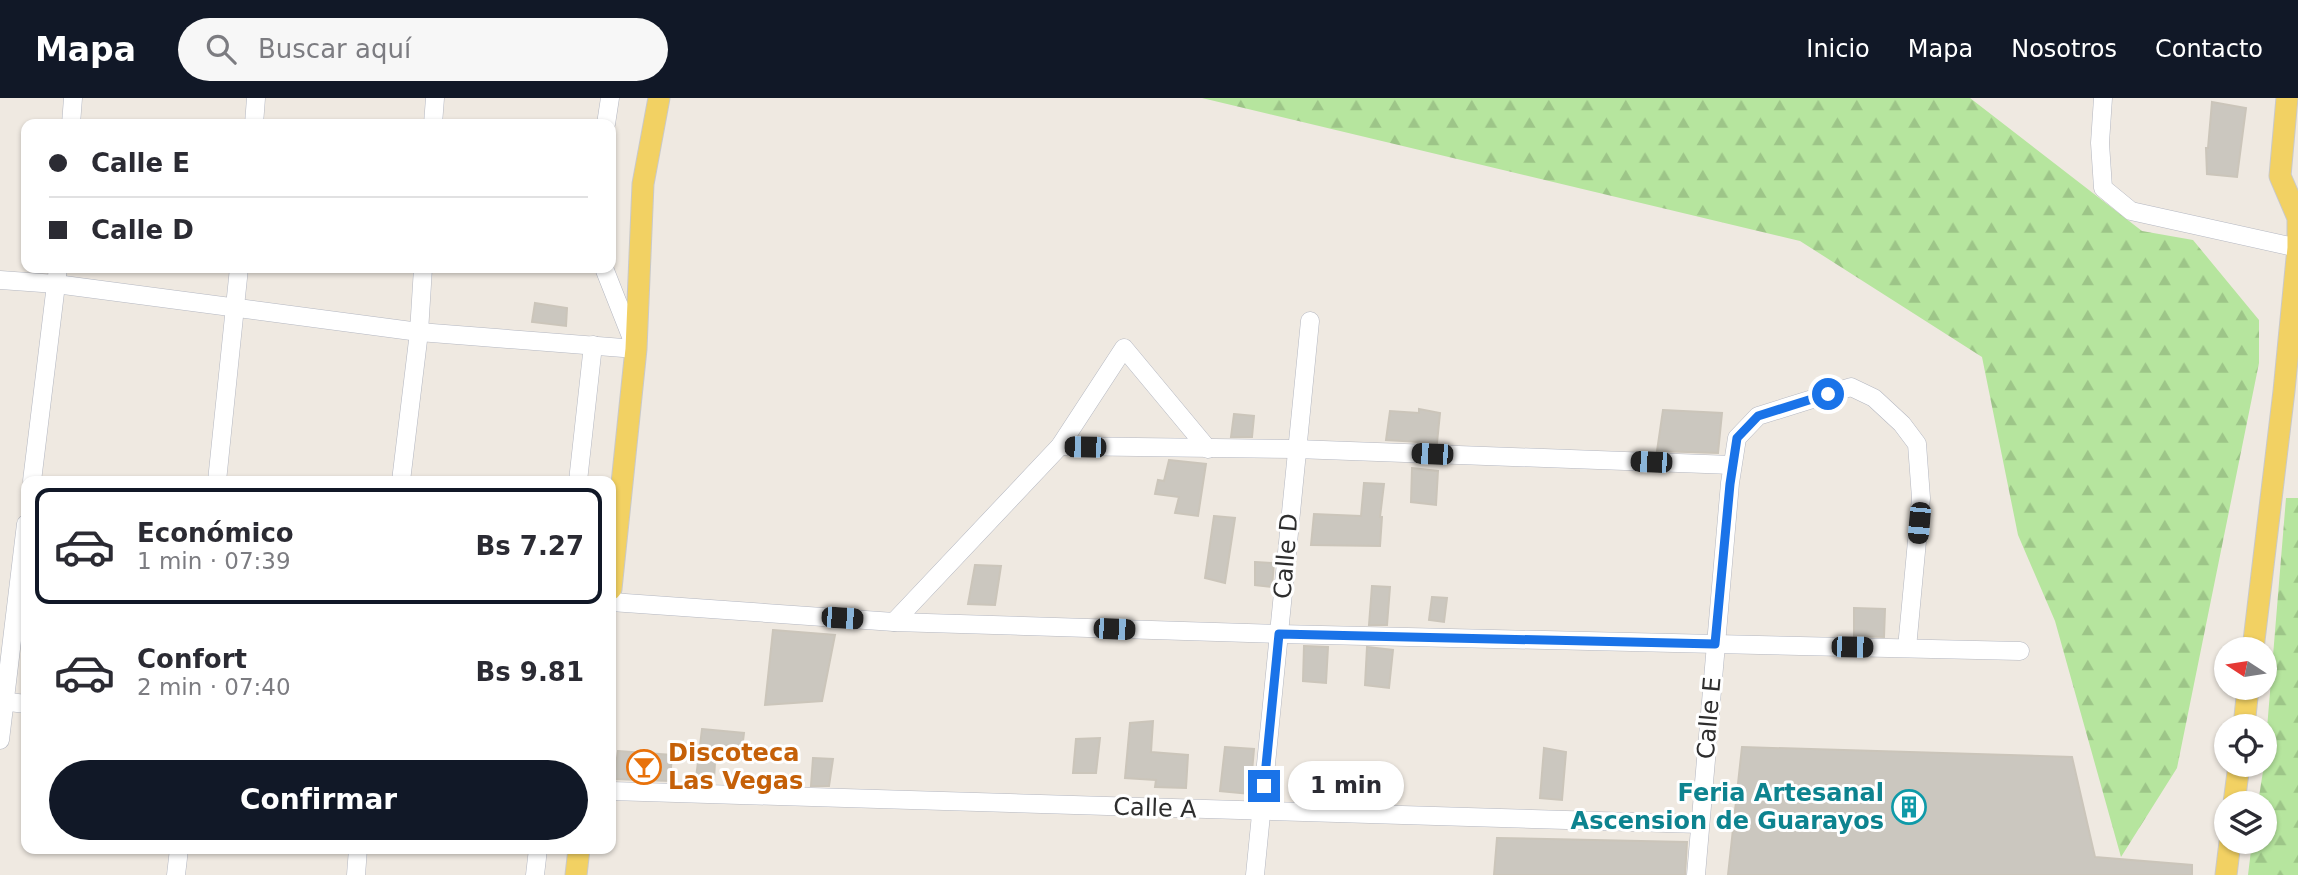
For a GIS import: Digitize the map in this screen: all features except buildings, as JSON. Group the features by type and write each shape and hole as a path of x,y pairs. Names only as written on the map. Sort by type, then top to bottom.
{"main road":[{"path":"616,513 636,349 643,184 659,98"},
{"path":"2255,637 2291,391 2298,218 2280,176 2287,98"},
{"path":"576,875 578,854"},
{"path":"2226,875 2229,854"}],"street":[{"path":"72,119 74,98"},
{"path":"254,119 256,98"},
{"path":"433,119 435,98"},
{"path":"607,119 610,98"},
{"path":"2103,98 2100,143 2103,188 2131,211 2298,248"},
{"path":"217,476 238,273"},
{"path":"402,476 419,332 423,273"},
{"path":"0,280 57,276 234,309 419,332 636,349 606,273"},
{"path":"33,476 57,276"},
{"name":"Calle D","path":"1255,875 1310,321"},
{"path":"579,476 593,345"},
{"path":"894,622 1060,446 1124,348 1208,449"},
{"name":"Calle E","path":"1696,875 1732,465 1737,438 1758,416 1851,387 1874,398 1902,424 1917,444 1921,498 1907,648"},
{"path":"1060,446 1296,449 1732,465"},
{"path":"0,740 2,701 21,561"},
{"path":"616,602 894,622 2020,651"},
{"path":"2,701 21,703"},
{"name":"Calle A","path":"616,791 1700,824"},
{"path":"176,875 178,854"},
{"path":"356,875 358,854"},
{"path":"535,875 537,854"}],"green space":[{"path":"1202,98 1970,98 2142,231 2193,240 2259,320 2259,363 2177,768 2121,857 2055,621 2018,535 1982,357 1800,241"},
{"path":"2286,498 2298,498 2298,875 2248,875 2251,854 2277,854 2277,791 2260,791 2262,777 2277,777 2277,714 2268,714 2269,700 2277,700 2277,637 2275,637"}],"place":[{"name":"Discoteca Las Vegas","path":"644,767"},
{"name":"Feria Artesanal Ascension de Guarayos","path":"1909,807"}],"route":[{"path":"1264,786 1279,634 1715,644 1737,438 1758,416 1828,394"}]}
